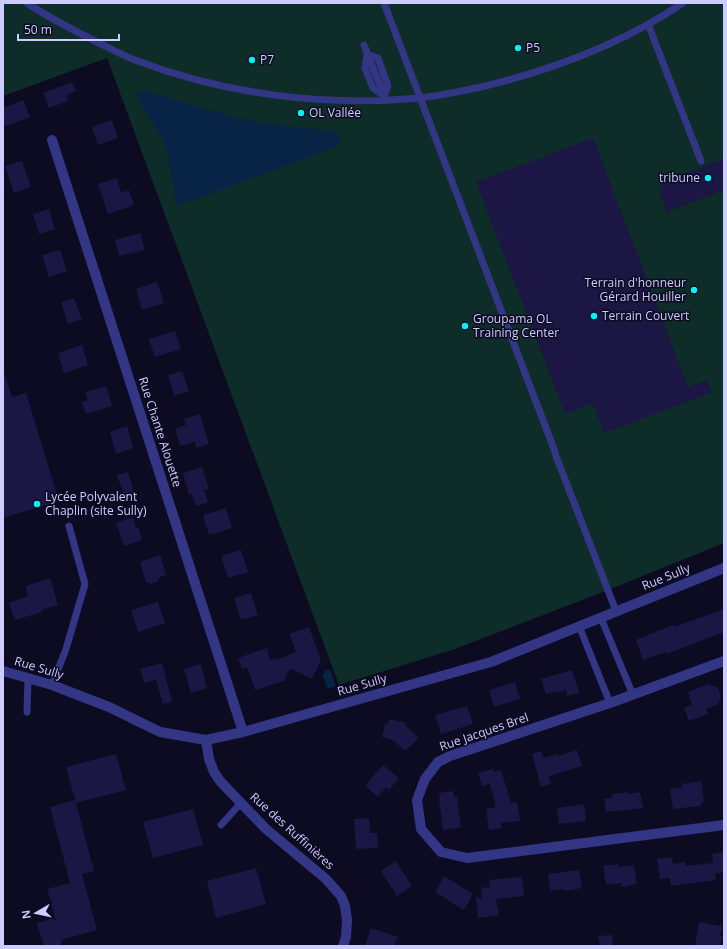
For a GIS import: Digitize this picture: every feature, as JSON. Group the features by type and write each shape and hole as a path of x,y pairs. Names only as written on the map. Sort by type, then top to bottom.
{"street":[{"name":"Rue Chante Alouette","path":"52,140 243,732"},
{"name":"Rue Sully","path":"3,671 52,685 109,707 160,732 206,740 243,732 491,662 724,568"},
{"name":"Rue Jacques Brel","path":"724,661 610,703 450,756 438,762 426,779 418,800 421,829 441,852 467,858 724,825"},
{"name":"Rue des Ruffinières","path":"206,740 209,759 214,772 220,781 266,829 326,879 340,896 345,906 347,920 346,937 343,946"}],"lane":[{"path":"27,3 74,31 108,48 134,59 187,77 245,90 301,98 356,101 385,98 420,98 458,92 505,81 587,54 631,34 683,3"},
{"path":"384,3 616,611"},
{"path":"648,24 701,161"},
{"path":"364,45 385,98"},
{"path":"52,685 66,649 86,584 69,526"},
{"path":"601,618 633,695"},
{"path":"579,626 610,703"},
{"path":"26,712 28,678"},
{"path":"221,825 241,804"}],"green space":[{"name":"Groupama OL Training Center","path":"3,3 724,3 724,543 608,590 452,650 339,685 107,58 3,96"}],"water":[{"path":"144,90 230,116 278,125 333,131 340,139 340,143 336,147 177,206 167,152 163,140 136,95"},
{"path":"325,670 330,670 336,686 328,689 322,674"}],"building":[{"path":"72,82 76,91 66,95 68,101 49,108 43,93"},
{"path":"23,100 30,117 3,127 3,108"},
{"path":"112,120 118,138 98,145 92,127"},
{"path":"593,138 688,387 707,380 712,392 605,433 592,403 565,414 476,182"},
{"name":"tribune","path":"724,159 724,190 667,212 659,191 663,189 660,183"},
{"path":"22,161 31,187 14,193 5,166"},
{"path":"117,178 121,193 129,190 134,205 108,214 98,184"},
{"path":"49,209 55,229 39,234 33,214"},
{"path":"140,233 145,250 119,256 115,240"},
{"path":"60,250 67,271 49,277 42,255"},
{"path":"157,282 164,303 142,310 136,289"},
{"path":"74,298 82,319 68,324 61,302"},
{"path":"175,331 181,349 155,357 149,339"},
{"path":"82,345 88,365 64,373 58,353"},
{"path":"182,371 189,391 174,396 168,375"},
{"path":"5,375 12,397 26,393 59,501 3,518 3,376"},
{"path":"106,386 112,406 86,414 82,402 88,400 85,392"},
{"path":"200,414 209,444 196,448 195,442 180,446 175,429 186,425 184,419"},
{"path":"127,426 133,448 116,454 110,432"},
{"path":"202,467 209,489 204,490 208,502 196,506 192,494 189,495 183,473"},
{"path":"128,472 135,495 125,498 117,475"},
{"path":"226,508 232,528 209,535 203,515"},
{"path":"133,517 136,528 138,527 142,540 124,546 116,523"},
{"path":"241,550 248,572 228,578 221,556"},
{"path":"160,555 166,575 158,578 159,581 151,584 146,582 140,562"},
{"path":"50,578 58,605 41,610 42,612 15,620 9,603 28,596 26,586"},
{"path":"251,593 258,615 241,620 234,598"},
{"path":"158,602 165,623 138,632 131,610"},
{"path":"724,609 724,632 667,654 666,652 643,660 636,640 673,625 674,627"},
{"path":"309,627 321,660 312,679 290,668 284,681 255,690 247,667 242,669 238,658 267,648 270,660 276,658 277,660 296,652 289,634"},
{"path":"162,663 172,702 163,704 156,680 144,683 140,669"},
{"path":"201,664 207,688 191,693 184,669"},
{"path":"572,670 579,693 567,696 566,690 546,694 541,679"},
{"path":"515,682 520,699 494,707 489,690"},
{"path":"709,684 718,688 721,697 717,705 706,709 708,714 689,721 684,708 692,705 688,692"},
{"path":"467,706 473,724 441,734 435,715"},
{"path":"389,719 406,723 405,725 419,738 405,751 393,740 382,737 385,724 388,724"},
{"path":"577,750 582,766 549,776 551,784 541,787 532,754 541,751 543,758 557,754 558,756"},
{"path":"116,754 126,790 76,803 66,767"},
{"path":"383,765 399,778 389,790 386,787 378,797 365,786"},
{"path":"493,769 494,772 501,770 511,803 517,802 520,821 501,823 502,828 489,830 486,809 496,807 490,784 482,786 478,773"},
{"path":"701,781 704,800 700,806 673,809 670,789 682,787 682,784"},
{"path":"453,791 454,797 457,797 461,827 443,830 439,793"},
{"path":"628,792 628,794 640,792 643,808 606,812 604,799 613,797 612,794"},
{"path":"75,800 94,871 82,874 97,930 61,940 62,944 55,946 44,946 37,923 55,918 47,889 70,883 50,807"},
{"path":"584,804 586,821 559,824 557,808"},
{"path":"193,809 203,845 153,858 143,822"},
{"path":"369,818 370,833 377,833 378,848 356,849 354,819"},
{"path":"724,852 724,872 715,874 716,880 671,886 670,878 660,879 657,859 672,857 673,864 685,862 686,866 713,863 712,854"},
{"path":"396,861 412,886 397,896 381,871"},
{"path":"619,864 619,867 634,865 637,884 622,887 621,883 606,885 603,866"},
{"path":"256,868 266,904 216,918 207,881"},
{"path":"579,870 582,888 564,891 564,889 550,891 548,874"},
{"path":"444,876 473,894 464,910 435,892"},
{"path":"522,877 524,896 496,899 499,915 478,918 476,896 482,899 481,888 490,887 489,880"},
{"path":"699,922 722,926 720,946 695,946"},
{"path":"371,928 398,937 394,946 365,946"},
{"path":"612,935 613,946 600,946 598,936"}],"place":[{"name":"P5","path":"518,48"},
{"name":"P7","path":"252,60"},
{"name":"OL Vallée","path":"301,113"},
{"name":"tribune","path":"708,178"},
{"name":"Terrain d'honneur Gérard Houiller","path":"694,290"},
{"name":"Terrain Couvert","path":"594,316"},
{"name":"Groupama OL Training Center","path":"465,326"},
{"name":"Lycée Polyvalent Chaplin (site Sully)","path":"37,504"}]}
